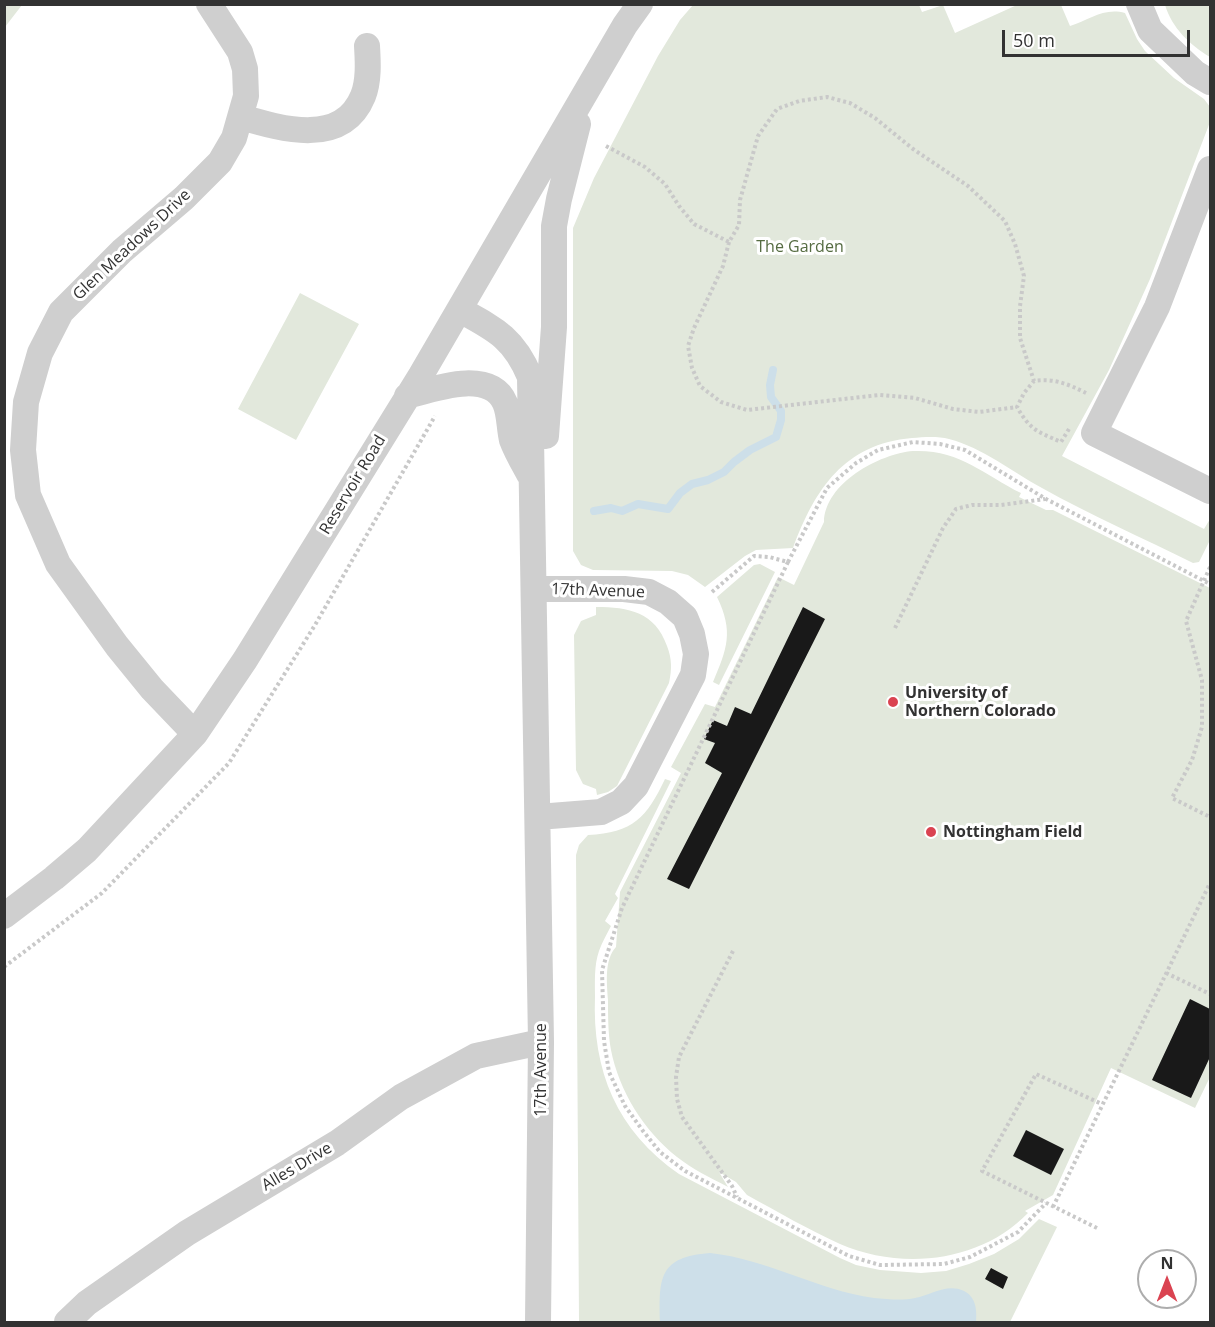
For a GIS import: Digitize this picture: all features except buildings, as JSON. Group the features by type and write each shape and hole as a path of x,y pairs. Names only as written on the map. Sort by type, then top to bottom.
{"street":[{"name":"Glen Meadows Drive","path":"195,734 152,689 117,646 58,564 28,495 23,450 26,402 40,353 61,312 122,251 184,198 220,162 234,138 246,96 245,69 240,52 209,4"},
{"name":"Reservoir Road","path":"4,916 87,850 195,734 245,660 460,310 625,25 640,4"},
{"path":"1139,4 1150,30 1195,73 1210,82"},
{"path":"241,117 270,126 300,130 323,130 341,123 354,112 364,95 368,73 368,46"},
{"path":"533,482 546,439 554,327 556,211 586,94"},
{"path":"1210,169 1156,307 1094,433 1210,491"},
{"name":"17th Avenue","path":"460,310 497,330 522,358 530,377 542,1042 538,1323"},
{"path":"407,396 447,385 470,382 496,392 505,403 513,441 533,482"},
{"name":"17th Avenue","path":"534,589 624,589 649,592 668,602 685,617 692,634 696,654 693,675 636,786 621,802 601,812 538,817"},
{"name":"Alles Drive","path":"67,1323 87,1303 187,1233 337,1143 401,1097 476,1056 542,1042"}],"path":[{"path":"1017,407 979,412 953,409 915,398 879,395 747,410 721,402 700,386 692,368 688,346 723,266 729,242 739,225 740,200 758,136 777,109 799,101 827,97 850,103 968,186 1005,221 1015,244 1024,276 1020,306 1020,338 1034,381"},
{"path":"606,146 645,167 665,184 694,224 729,242"},
{"path":"1017,407 1024,393 1034,381 1048,379 1064,383 1088,394 1093,384"},
{"path":"1017,407 1026,423 1061,442 1072,423"},
{"path":"1046,1203 1018,1232 970,1257 944,1264 880,1265 849,1256 685,1171 660,1152 625,1106 609,1072 604,1041 602,970 621,909 788,562 827,488 855,463 878,450 913,442 940,444 965,450 1046,499 1210,584"},
{"path":"895,628 943,528 956,508 1046,499"},
{"path":"712,592 754,556 788,562"},
{"path":"1210,567 1186,621 1202,680 1202,727 1192,760 1172,798 1210,818"},
{"path":"1053,1207 1210,883"},
{"path":"733,951 679,1057 676,1077 677,1099 682,1117 732,1185 737,1198"},
{"path":"1166,973 1210,994"},
{"path":"1097,1228 982,1171 1036,1074 1102,1104"}],"green space":[{"path":"4,5 22,5 5,27"},
{"name":"The Garden","path":"693,5 919,5 922,12 943,5 955,33 1017,5 1061,5 1070,26 1103,13 1125,13 1145,51 1174,78 1204,99 1210,107 1210,122 1150,279 1109,370 1062,456 1204,529 1210,519 1210,540 1199,562 1193,563 1079,508 974,448 949,439 931,437 888,442 868,449 850,460 822,489 811,507 793,548 756,550 705,587 688,575 672,571 593,570 581,565 573,551 573,228 594,178 658,56 680,20"},
{"path":"1165,5 1210,5 1210,57 1183,35 1172,21"},
{"path":"300,293 359,324 296,440 238,409"},
{"name":"Nottingham Field","path":"929,451 957,458 1021,493 1019,497 1046,510 1053,510 1210,588 1210,1077 1195,1108 1111,1068 1053,1195 1025,1211 1028,1213 1009,1230 988,1242 940,1257 914,1259 864,1252 840,1244 747,1195 736,1182 719,1172 728,1187 702,1173 665,1147 644,1123 620,1080 609,1037 607,979 608,965 616,947 620,892 681,773 671,767 705,704 715,707 778,577 794,585 824,522 827,508 844,483 870,464 899,453"},
{"path":"760,564 775,572 719,685 713,682 725,650 727,631 726,620 717,597 754,565"},
{"path":"596,607 630,610 648,619 662,635 669,651 671,664 669,683 617,786 597,795 596,789 583,784 576,770 574,635 581,621 596,615"},
{"path":"665,779 671,781 615,894 618,898 605,921 611,926 597,956 595,1023 598,1049 604,1074 624,1119 657,1157 679,1174 856,1265 880,1270 921,1273 946,1271 994,1254 1019,1239 1039,1219 1057,1227 1010,1322 579,1322 576,855 579,845 588,835 616,831 637,820 652,804"}],"water":[{"path":"710,1253 752,1261 832,1288 874,1298 910,1299 945,1289 958,1289 964,1291 973,1300 976,1308 976,1322 660,1322 660,1293 666,1272 681,1259"}],"waterway":[{"path":"594,511 611,508 622,511 638,504 668,509 680,493 692,484 708,480 724,472 750,450 776,437 781,411 771,397 770,385 773,370"}],"place":[{"name":"University of Northern Colorado","path":"893,702"},
{"name":"Nottingham Field","path":"931,832"}]}
